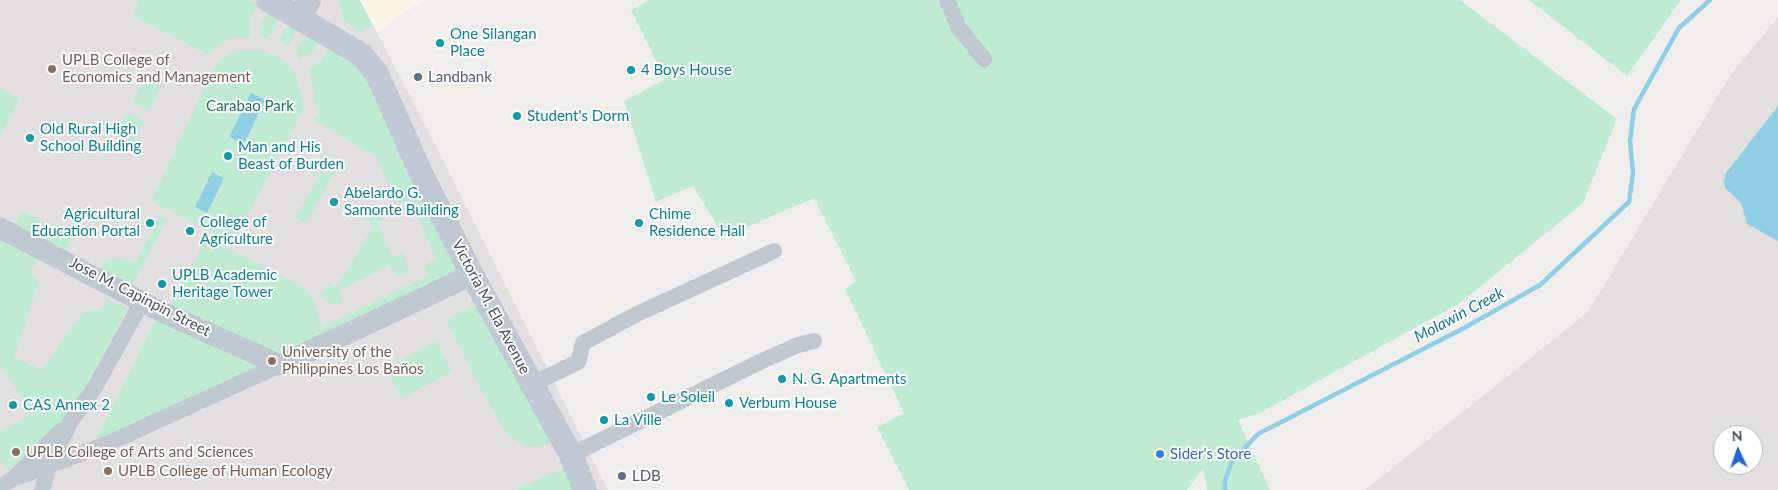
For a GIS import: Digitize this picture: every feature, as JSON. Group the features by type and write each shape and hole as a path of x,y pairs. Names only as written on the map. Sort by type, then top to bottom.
{"main road":[{"name":"Victoria M. Ela Avenue","path":"277,2 304,9 362,55 377,74 417,164 472,275 532,384 586,490"}],"street":[{"path":"947,0 959,28 984,59"},
{"name":"Jose M. Capinpin Street","path":"0,228 142,302 280,365"},
{"path":"532,384 578,362 583,343 638,314 774,251"},
{"path":"6,483 50,464 102,446 472,275"},
{"path":"42,490 50,464 72,421 95,387 142,302"},
{"path":"570,456 764,360 798,344 814,341"},
{"path":"6,483 72,421"}],"shaded area":[{"name":"University of the Philippines Los Baños","path":"0,0 360,0 442,158 608,490 0,490"},
{"path":"359,0 427,0 408,10 376,33"},
{"path":"1778,17 1778,490 1365,490 1588,312 1731,74"}],"green space":[{"path":"133,0 237,0 251,1 258,5 251,18 250,37 232,37 207,54 134,16 139,3"},
{"path":"339,0 359,0 372,25 361,32 344,21"},
{"path":"649,0 1460,0 1617,119 1583,203 1460,303 1260,413 1238,420 1270,490 1207,490 1203,468 1187,490 909,490 877,427 904,413 845,289 856,281 814,198 724,237 693,186 656,202 624,101 665,79 631,10"},
{"path":"1529,0 1681,0 1627,76"},
{"path":"267,12 273,15 277,25 269,37 260,38 260,25"},
{"path":"288,26 296,31 288,46 279,41"},
{"path":"311,36 319,41 311,54 299,59 296,50 302,40"},
{"path":"328,48 358,65 371,82 369,88 467,273 91,449 157,317 169,309 207,238 304,287 314,301 322,327 428,276 424,265 436,260 411,200 399,206 376,156 314,120 318,115 309,68 321,62"},
{"name":"Carabao Park","path":"262,50 286,61 296,74 304,108 233,243 151,201 217,62 233,52"},
{"path":"145,76 162,85 149,111 132,102"},
{"path":"0,88 20,99 0,137"},
{"path":"126,112 144,121 133,143 115,134"},
{"path":"325,165 335,170 306,224 296,218"},
{"path":"382,205 384,210 383,219 377,222 393,257 403,253 409,272 404,276 398,276 389,265 340,290 341,303 336,305 330,303 320,297 329,283 337,287 374,226 365,220 371,208"},
{"path":"22,211 72,236 66,250 100,270 106,260 120,258 135,263 160,216 167,220 130,288 14,227"},
{"path":"0,233 39,256 30,272 38,283 14,357 42,370 84,311 101,309 108,299 127,309 86,386 65,419 27,458 6,470 0,460 0,432 32,413 0,364"},
{"path":"479,304 553,442 538,447 528,447 508,436 481,390 446,319"},
{"path":"436,341 452,372 402,398 386,368"},
{"path":"568,467 579,490 518,490 517,488"}],"water":[{"path":"251,93 265,100 244,144 229,137"},
{"path":"1778,106 1778,241 1747,224 1741,203 1725,188 1724,181 1726,173"},
{"path":"212,172 224,178 207,213 195,207"}],"waterway":[{"name":"Molawin Creek","path":"1225,490 1225,481 1232,461 1258,434 1464,328 1540,285 1629,202 1633,173 1630,141 1634,109 1679,28 1710,0"}],"place":[{"name":"One Silangan Place","path":"440,43"},
{"name":"UPLB College of Economics and Management","path":"52,69"},
{"name":"4 Boys House","path":"631,70"},
{"name":"Landbank","path":"418,77"},
{"name":"Student's Dorm","path":"517,116"},
{"name":"Old Rural High School Building","path":"30,138"},
{"name":"Man and His Beast of Burden","path":"228,156"},
{"name":"Abelardo G. Samonte Building","path":"334,202"},
{"name":"Agricultural Education Portal","path":"150,223"},
{"name":"Chime Residence Hall","path":"639,223"},
{"name":"College of Agriculture","path":"190,231"},
{"name":"UPLB Academic Heritage Tower","path":"162,284"},
{"name":"University of the Philippines Los Baños","path":"272,361"},
{"name":"N. G. Apartments","path":"782,379"},
{"name":"Le Soleil","path":"651,397"},
{"name":"Verbum House","path":"729,403"},
{"name":"CAS Annex 2","path":"13,405"},
{"name":"La Ville","path":"604,420"},
{"name":"UPLB College of Arts and Sciences","path":"16,452"},
{"name":"Sider's Store","path":"1160,454"},
{"name":"UPLB College of Human Ecology","path":"108,471"},
{"name":"LDB","path":"622,476"}]}
